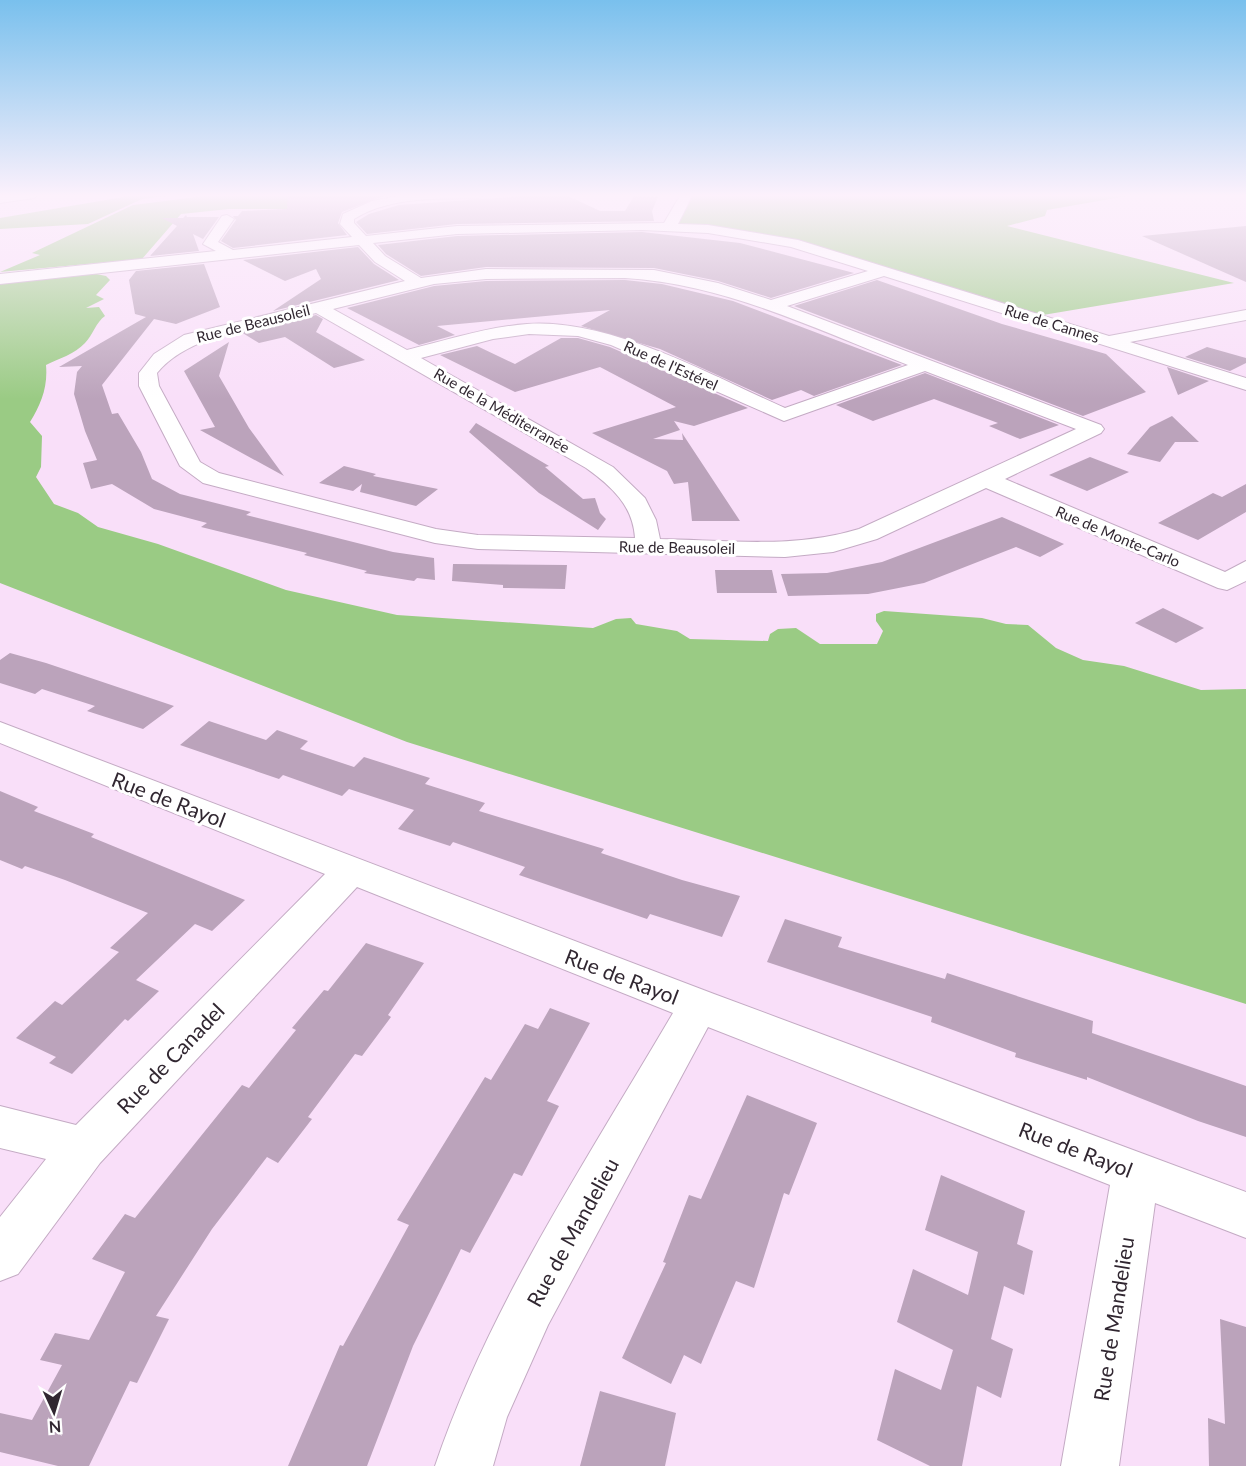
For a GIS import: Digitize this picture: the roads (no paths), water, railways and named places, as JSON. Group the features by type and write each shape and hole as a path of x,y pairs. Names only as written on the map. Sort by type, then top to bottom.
{"street":[{"name":"Rue de Cannes","path":"0,279 158,262"},
{"path":"385,262 417,282"},
{"name":"Rue de Cannes","path":"857,262 1246,384"},
{"path":"769,306 886,271"},
{"name":"Rue de Beausoleil","path":"656,274 691,280 769,306 1094,429 868,534 833,545 785,549 504,544 455,540 211,478 191,466 149,386 148,374 154,365 177,345 190,339 417,282 479,275 656,274"},
{"name":"Rue de la Méditerranée","path":"317,307 594,463 615,478 640,506 648,528 648,547"},
{"path":"1110,341 1246,315"},
{"name":"Rue de l'Estérel","path":"407,356 492,334 536,329 578,331 617,341 784,415 925,365"},
{"name":"Rue de Monte-Carlo","path":"988,480 1227,582 1246,569"},
{"name":"Rue de Rayol","path":"0,732 699,1006 1246,1215"},
{"name":"Rue de Canadel","path":"0,1256 84,1148 351,870"},
{"name":"Rue de Mandelieu","path":"464,1466 481,1413 530,1307 699,1006"},
{"path":"0,1127 84,1148"},
{"name":"Rue de Mandelieu","path":"1090,1466 1136,1172"}]}
